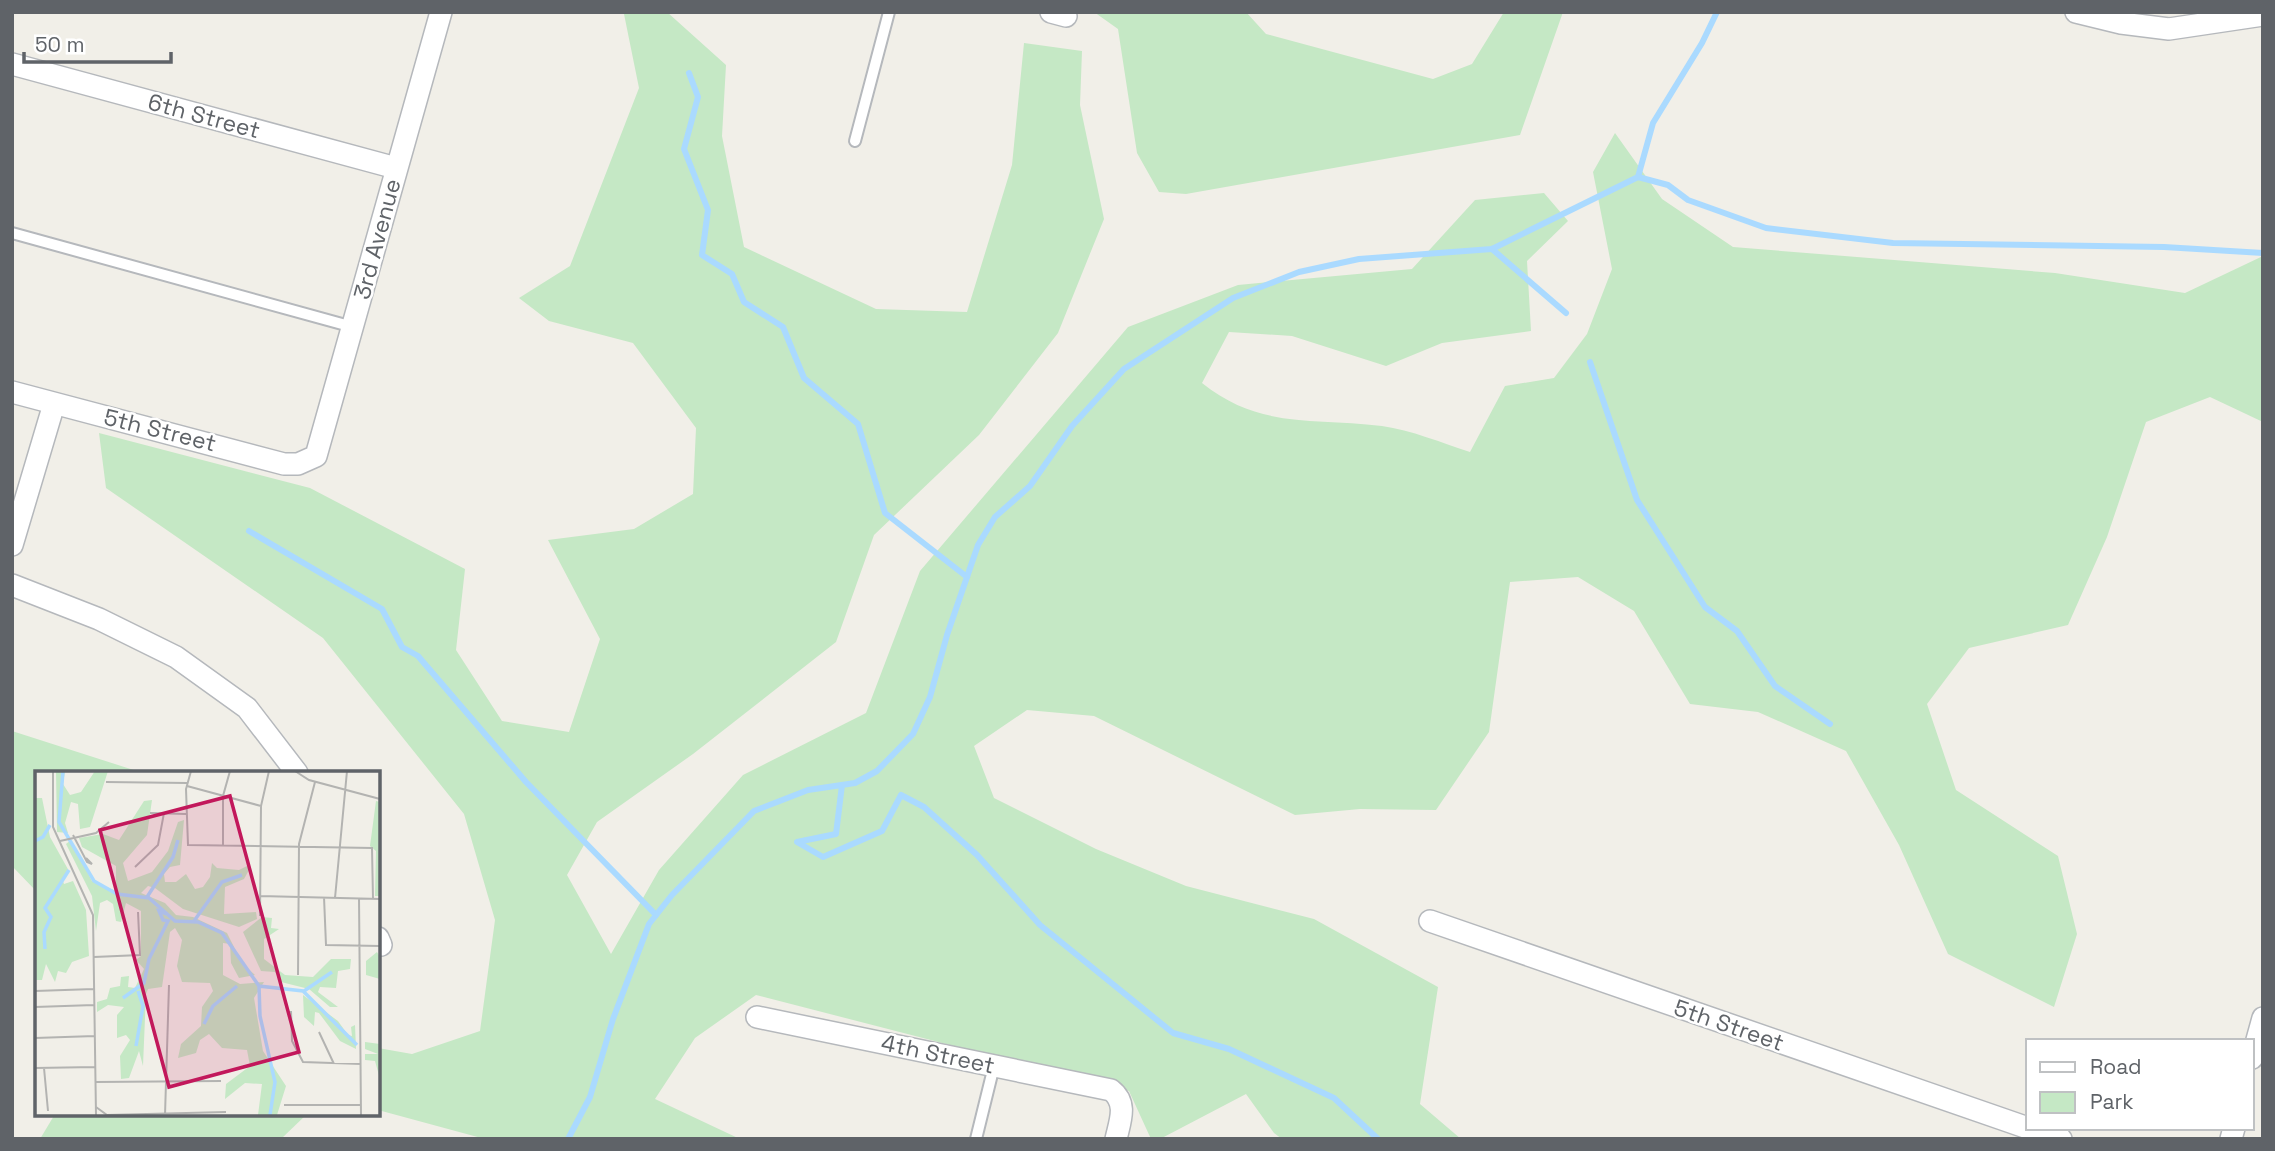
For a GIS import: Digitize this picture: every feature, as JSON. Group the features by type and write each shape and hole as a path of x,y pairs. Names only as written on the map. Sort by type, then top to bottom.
{"street":[{"name":"3rd Avenue","path":"307,462 316,456 324,435 441,12"},
{"path":"2076,12 2122,23 2169,29 2263,15"},
{"name":"6th Street","path":"12,64 396,168"},
{"name":"5th Street","path":"12,392 284,464 307,462"},
{"path":"12,545 54,404"},
{"path":"12,585 99,619 184,662 247,708 296,771"},
{"name":"5th Street","path":"1430,922 2026,1127"},
{"name":"4th Street","path":"757,1017 1111,1090 1117,1095 1122,1107 1116,1139"},
{"path":"2254,1051 2263,1018"},
{"name":"5th Street","path":"2034,1130 2061,1139"}],"lane":[{"path":"855,141 889,12"},
{"path":"12,233 353,327"},
{"path":"976,1139 994,1066"}],"green space":[{"path":"667,12 726,65 722,136 744,247 876,309 967,312 1012,165 1024,43 1082,51 1080,105 1104,219 1058,333 979,435 874,535 836,642 693,754 597,822 567,875 611,954 659,870 743,775 866,713 920,571 1128,327 1238,285 1412,269 1475,200 1544,193 1568,221 1527,261 1531,331 1442,343 1386,366 1292,336 1229,332 1202,383 1224,398 1267,415 1393,428 1470,452 1505,386 1554,378 1587,334 1612,269 1593,172 1615,133 1662,199 1733,247 2055,273 2185,293 2263,256 2263,422 2210,397 2146,422 2107,537 2068,625 1969,648 1927,704 1956,790 2058,856 2077,934 2054,1007 1948,954 1899,845 1846,751 1758,712 1690,704 1634,611 1578,577 1510,582 1489,732 1436,810 1360,809 1295,815 1094,716 1027,710 974,746 994,798 1096,849 1186,886 1314,919 1438,987 1420,1104 1461,1139 1282,1139 1274,1133 1246,1094 1160,1139 1151,1139 1129,1091 756,995 695,1038 655,1099 740,1139 485,1139 380,1111 380,1048 412,1054 480,1031 495,920 464,814 323,638 106,488 99,433 310,488 465,569 456,650 502,721 569,732 600,639 548,540 634,529 693,494 696,428 633,343 549,321 519,298 570,266 639,88 624,14"},
{"path":"1094,12 1246,12 1266,34 1433,79 1472,64 1504,12 1563,12 1520,135 1186,194 1159,192 1137,153 1118,29"},
{"path":"12,731 137,771 35,771 35,890 12,866"},
{"path":"54,1116 305,1116 281,1139 40,1139"}],"waterway":[{"path":"1638,177 1653,123 1702,43 1717,12"},
{"path":"689,73 698,97 684,149 708,210 702,255 732,274 744,302 783,327 804,378 858,424 885,513 967,577"},
{"path":"568,1139 590,1097 613,1019 649,924 672,895 754,811 808,790 855,783 877,771 913,734 930,697 947,635 978,545 995,517 1030,486 1072,426 1124,369 1233,298 1299,272 1359,259 1492,249 1638,177 1668,185 1688,200 1766,228 1893,243 2164,247 2263,253"},
{"path":"1492,249 1566,313"},
{"path":"1590,362 1637,500 1705,607 1737,631 1775,686 1830,724"},
{"path":"249,531 382,609 402,647 418,656 526,782 656,915"},
{"path":"842,785 836,834 797,842 823,857 882,831 901,795 924,807 977,855 1040,925 1173,1033 1229,1049 1334,1098 1378,1139"}]}
